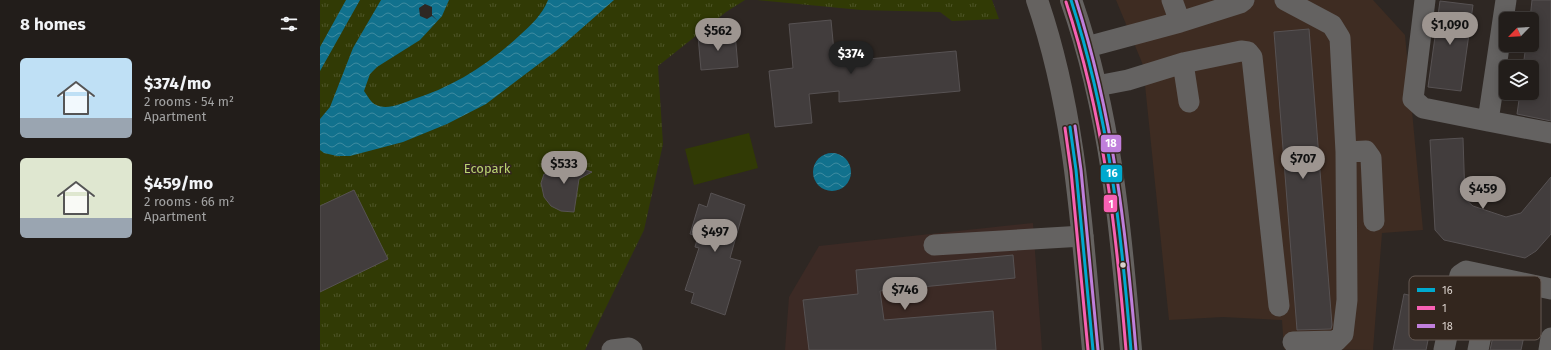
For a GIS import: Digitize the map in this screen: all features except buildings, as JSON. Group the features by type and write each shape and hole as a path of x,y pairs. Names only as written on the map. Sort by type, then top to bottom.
{"main road":[{"path":"1037,0 1055,57 1066,105 1074,155 1083,236 1093,350"},
{"path":"1072,0 1087,47 1097,86 1114,182 1130,350"}],"street":[{"path":"1172,0 1180,22"},
{"path":"1087,47 1180,22 1240,3 1244,0"},
{"path":"1285,0 1332,25 1340,38 1346,152 1347,300 1343,334 1336,341 1294,342"},
{"path":"1425,0 1413,98 1423,108 1551,133"},
{"path":"1488,121 1506,0"},
{"path":"1097,86 1128,80 1183,63 1241,51 1248,52 1252,57 1279,306"},
{"path":"1183,63 1189,102"},
{"path":"1346,152 1366,151 1371,158 1374,222"},
{"path":"934,245 1083,236"},
{"path":"1460,276 1466,271 1488,276"},
{"path":"1541,287 1551,289"},
{"path":"1549,350 1551,338"},
{"path":"1444,350 1446,340"},
{"path":"1478,350 1480,340"},
{"path":"612,350 629,348 632,350"}],"shaded area":[{"path":"1116,0 1373,0 1405,35 1423,230 1382,233 1373,350 1284,349 1282,320 1223,317 1169,320 1143,65"},
{"path":"1033,223 1042,350 785,350 789,297 819,246"}],"green space":[{"name":"Ecopark","path":"320,0 745,0 726,12 658,66 663,144 644,230 585,350 320,350"},
{"path":"757,0 992,0 999,19 952,21 940,12 861,10"},
{"path":"749,133 758,168 694,185 685,149"}],"water":[{"path":"346,0 360,0 320,71 320,47"},
{"path":"381,0 449,0 442,16 420,40 377,67 370,74 364,91 374,104 389,107 441,89 456,82 483,65 508,46 536,19 548,0 614,0 556,51 486,104 447,124 403,142 350,156 337,156 324,153 320,150 320,119 330,107 353,48"},
{"path":"828,153 836,153 846,158 850,165 850,179 846,186 836,191 828,191 818,186 816,183 813,176 813,168 818,158 821,156"}],"pier":[{"path":"425,4 432,7 432,15 438,21 432,16 427,19 420,16 419,8"}],"transit line":[{"name":"16","path":"1071,0 1095,87 1112,173 1123,260 1131,350"},
{"name":"18","path":"1076,0 1089,43 1109,130 1128,261 1136,350"},
{"name":"1","path":"1066,2 1079,45 1099,131 1113,217 1126,350"},
{"name":"18","path":"1075,126 1081,170 1098,350"},
{"name":"16","path":"1070,127 1076,170 1093,350"},
{"name":"1","path":"1065,128 1071,171 1088,350"}]}
